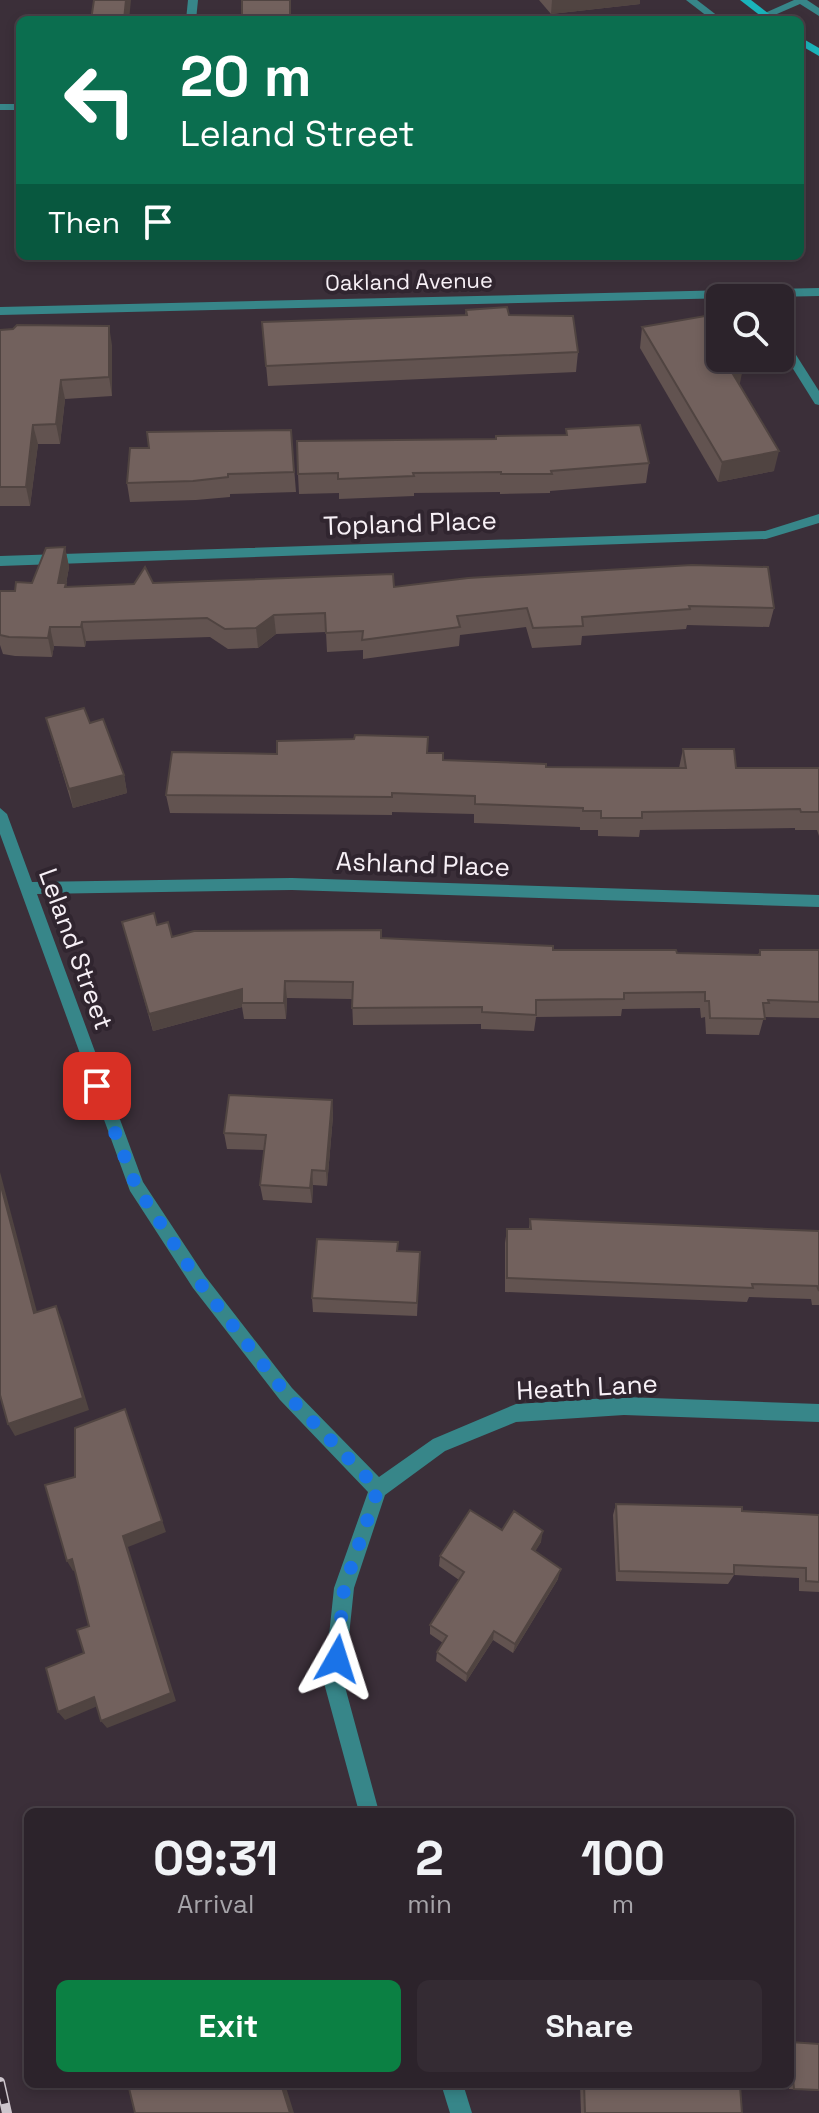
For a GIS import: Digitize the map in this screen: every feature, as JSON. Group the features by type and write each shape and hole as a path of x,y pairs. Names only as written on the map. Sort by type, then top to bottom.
{"main road":[{"path":"745,0 766,16"}],"street":[{"path":"691,0 713,16"},
{"path":"773,16 801,0 819,13"},
{"name":"Oakland Avenue","path":"794,294 819,292"},
{"name":"Oakland Avenue","path":"0,311 706,297"},
{"path":"794,361 819,401"},
{"name":"Topland Place","path":"0,561 766,535 819,518"},
{"name":"Leland Street","path":"0,814 136,1186 199,1282 286,1394 378,1489"},
{"name":"Ashland Place","path":"26,888 292,884 819,901"},
{"name":"Heath Lane","path":"378,1489 439,1445 516,1413 624,1406 819,1413"},
{"path":"368,1808 334,1683 344,1588 378,1489"},
{"path":"453,2088 461,2113"}],"building":[{"path":"94,0 126,0 124,16 92,16"},
{"path":"242,0 290,0 290,16 242,16"},
{"path":"507,307 509,315 573,316 578,352 266,366 262,322 467,315 466,310"},
{"path":"705,316 706,372 741,372 733,374 779,451 722,462 642,327"},
{"path":"17,325 109,326 109,377 61,380 56,424 33,425 26,487 0,487 0,330 13,329"},
{"path":"640,425 649,463 551,471 552,474 413,473 414,476 338,479 338,473 298,474 297,441 496,439 496,436 567,435 566,429"},
{"path":"291,430 294,472 127,483 130,448 149,448 147,432"},
{"path":"65,547 58,583 66,583 65,587 134,584 145,567 153,583 393,574 394,587 468,578 692,565 768,567 774,608 689,606 690,609 582,617 583,626 533,628 527,608 457,616 460,627 362,640 363,631 326,633 325,613 274,615 256,628 225,629 207,618 82,622 81,627 50,627 48,638 0,635 0,591 15,591 16,582 32,583 46,548"},
{"path":"84,708 90,723 103,719 124,775 69,789 46,718"},
{"path":"355,735 428,737 427,753 443,753 443,760 546,764 546,767 686,768 683,749 734,749 736,768 819,768 819,812 801,812 800,809 642,812 642,818 601,818 601,811 583,811 583,808 475,804 475,796 392,793 392,797 166,795 172,752 277,754 277,741 354,739"},
{"path":"154,913 157,925 168,922 172,937 194,931 381,930 381,938 553,946 553,950 676,950 677,953 760,955 760,950 819,950 819,1002 768,1000 769,1003 763,1003 765,1019 710,1018 705,992 624,993 624,999 536,1000 536,1015 482,1012 482,1007 352,1008 353,982 285,981 284,1003 242,1003 242,989 149,1014 122,922"},
{"path":"229,1095 332,1100 326,1171 312,1170 310,1188 260,1185 266,1135 224,1133"},
{"path":"0,1182 34,1313 56,1306 83,1398 8,1424 0,1395"},
{"path":"530,1219 819,1231 819,1291 817,1286 752,1284 753,1288 507,1278 507,1229 531,1229"},
{"path":"317,1239 398,1242 397,1251 420,1252 417,1303 312,1298"},
{"path":"125,1409 162,1521 123,1536 171,1693 101,1721 94,1697 58,1712 46,1668 84,1653 77,1630 89,1626 72,1559 67,1561 45,1485 75,1477 75,1428"},
{"path":"616,1504 742,1507 742,1511 819,1515 819,1582 806,1581 806,1568 734,1565 734,1574 619,1571"},
{"path":"470,1510 502,1530 514,1511 543,1531 532,1549 561,1569 515,1644 494,1631 467,1674 437,1652 447,1636 430,1625 464,1572 440,1556"},
{"path":"794,2042 819,2044 819,2090 794,2089"},
{"path":"129,2088 282,2088 290,2113 135,2113"},
{"path":"584,2088 740,2088 742,2113 585,2113"}],"railway":[{"path":"0,2082 7,2113"}],"route":[{"path":"97,1086 136,1186 199,1282 286,1394 378,1489 344,1588 337,1659"}]}
